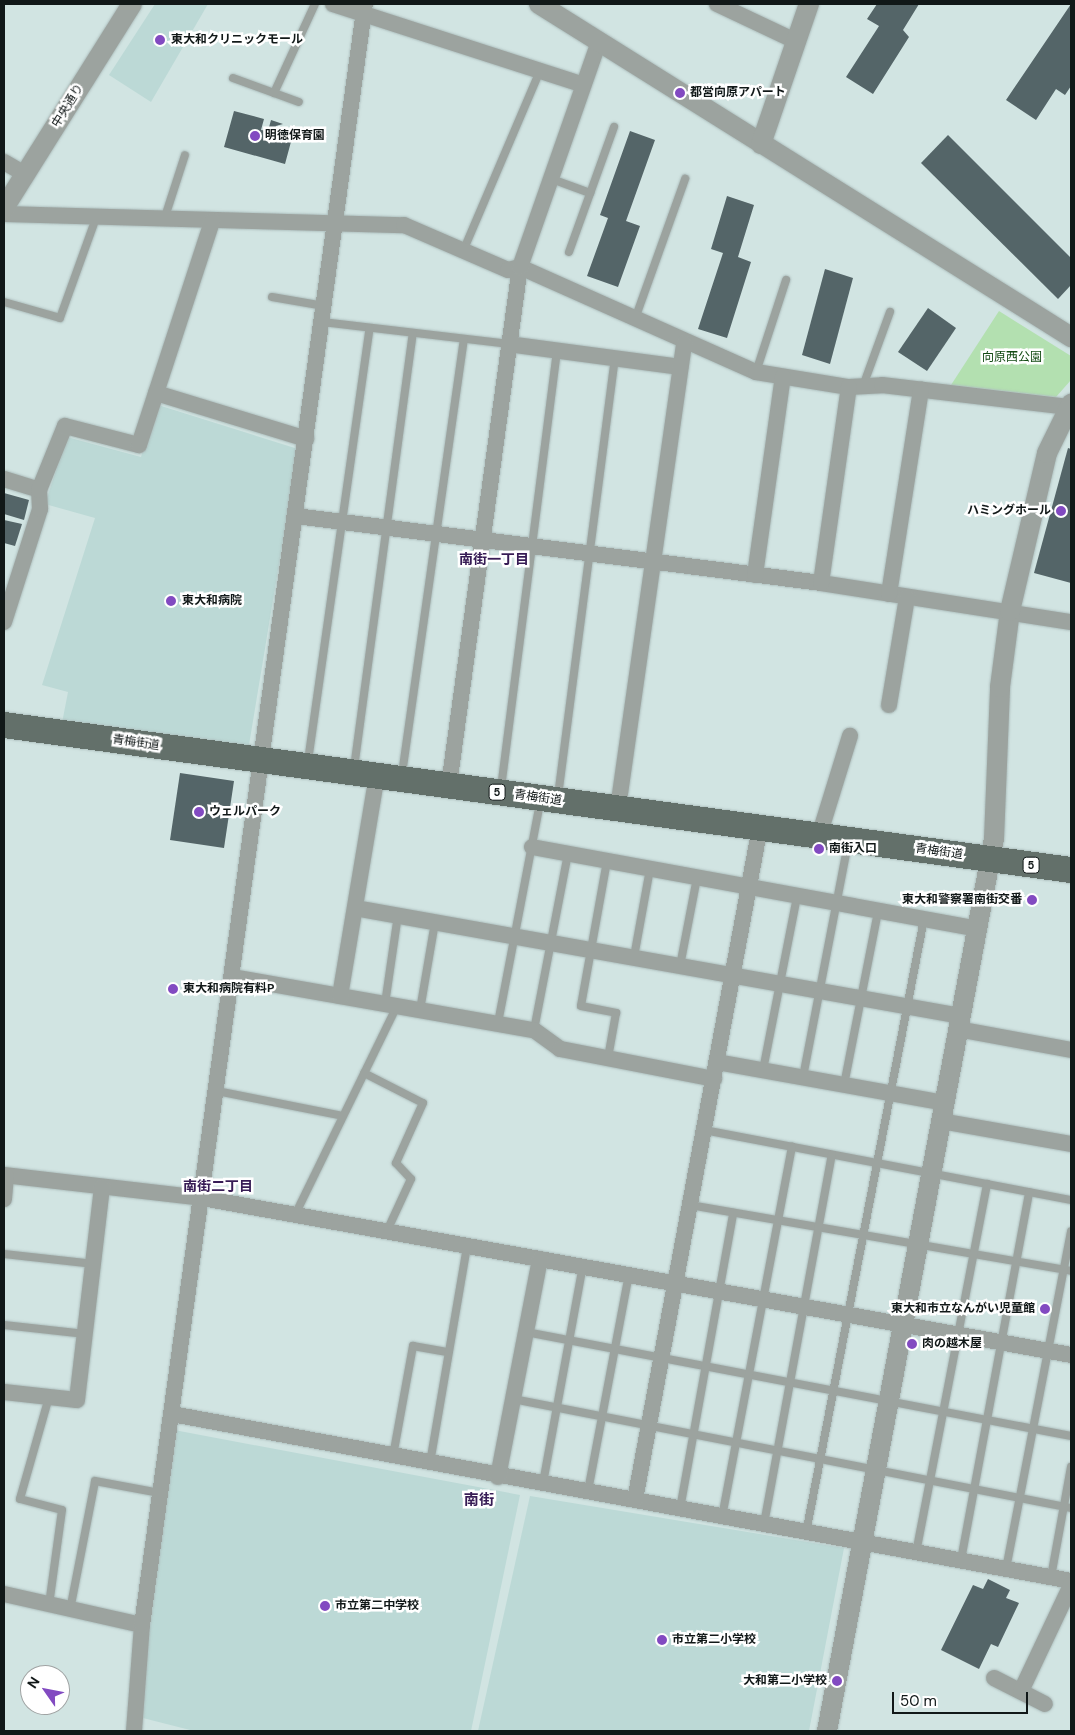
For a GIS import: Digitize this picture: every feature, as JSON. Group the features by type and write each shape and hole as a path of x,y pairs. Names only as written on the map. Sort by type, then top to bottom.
{"main road":[{"name":"青梅街道","path":"4,725 1071,870"}],"street":[{"name":"中央通り","path":"4,208 132,4"},
{"path":"333,4 364,9 582,84"},
{"path":"539,4 1071,337"},
{"path":"717,4 793,40"},
{"path":"761,144 793,40 809,4"},
{"path":"134,1731 142,1625 296,516 364,9"},
{"path":"449,785 520,267 582,84 599,42"},
{"path":"4,162 25,174"},
{"path":"4,214 164,220 404,225 464,249 508,270 520,267 684,344 756,372 856,386 922,389 1070,405 1047,453 1010,611 990,859 827,1731"},
{"path":"4,622 40,509 39,490 66,426 139,445 212,221"},
{"path":"508,344 680,367"},
{"path":"618,808 684,344"},
{"path":"754,575 784,377"},
{"path":"821,583 856,386"},
{"path":"889,594 922,389"},
{"path":"156,393 306,439"},
{"path":"4,478 39,490"},
{"path":"296,516 821,583 907,598 1010,611 1071,622"},
{"path":"889,704 907,598"},
{"path":"819,836 850,736"},
{"path":"340,996 377,776"},
{"path":"635,1500 760,827"},
{"path":"532,847 977,929"},
{"path":"355,908 908,1006 960,1023 1071,1050"},
{"path":"232,977 534,1030 560,1049 714,1079"},
{"path":"717,1062 891,1093 943,1112 1071,1144"},
{"path":"4,1199 5,1176 202,1198 1071,1355"},
{"path":"4,1392 77,1400 95,1264 102,1187"},
{"path":"498,1477 540,1259"},
{"path":"172,1414 498,1477 588,1491 1071,1581"},
{"path":"1021,1691 1071,1585"},
{"path":"4,1594 142,1625"},
{"path":"994,1678 1045,1704"}],"lane":[{"path":"274,93 315,4"},
{"path":"464,249 540,71"},
{"path":"233,78 299,102"},
{"path":"570,252 614,127"},
{"path":"164,220 185,155"},
{"path":"549,178 590,193"},
{"path":"634,321 686,179"},
{"path":"4,302 60,318 96,218"},
{"path":"756,372 786,280"},
{"path":"272,297 370,328 508,344"},
{"path":"856,386 890,312"},
{"path":"308,766 370,328"},
{"path":"377,776 387,527 413,334"},
{"path":"377,776 436,534 464,340"},
{"path":"500,792 557,352"},
{"path":"498,1024 532,847 549,799 588,554 615,359"},
{"path":"802,1077 849,840"},
{"path":"534,1030 568,854"},
{"path":"607,861 581,1006 616,1013 608,1058"},
{"path":"634,957 650,869"},
{"path":"680,966 697,878"},
{"path":"763,1070 797,896"},
{"path":"844,1085 878,911"},
{"path":"294,1215 364,1073 391,1005 398,915"},
{"path":"806,1533 924,919"},
{"path":"420,1010 435,922"},
{"path":"364,1073 423,1103 396,1163 411,1179 387,1231"},
{"path":"217,1091 343,1116"},
{"path":"704,1130 1071,1200"},
{"path":"722,1517 792,1147"},
{"path":"764,1524 832,1155"},
{"path":"916,1552 987,1184"},
{"path":"960,1560 1029,1192"},
{"path":"690,1205 1068,1270"},
{"path":"680,1509 733,1213"},
{"path":"1006,1569 1048,1351 1068,1270 1071,1231"},
{"path":"430,1463 467,1246"},
{"path":"4,1254 95,1264"},
{"path":"543,1484 583,1266"},
{"path":"588,1491 629,1275"},
{"path":"4,1325 86,1334"},
{"path":"526,1332 1071,1436"},
{"path":"393,1456 413,1346 448,1352"},
{"path":"49,1396 20,1499 62,1510 49,1605"},
{"path":"513,1399 1068,1507"},
{"path":"1051,1577 1068,1507 1071,1467"},
{"path":"70,1610 95,1480 160,1493"}],"shaded area":[{"name":"東大和クリニックモール","path":"155,4 208,4 151,102 109,75"},
{"name":"東大和病院","path":"158,405 298,449 248,751 62,723 68,692 42,685 95,518 45,504 67,437 141,457"},
{"name":"市立第二中学校","path":"174,1430 520,1495 471,1731 194,1731 139,1717"},
{"name":"市立第二小学校","path":"530,1496 844,1548 809,1731 478,1731"}],"green space":[{"name":"向原西公園","path":"999,311 1071,356 1071,380 1056,397 951,385"}],"building":[{"path":"877,4 919,4 903,30 909,37 873,94 846,77 879,26 867,19"},
{"path":"1071,4 1071,86 1065,95 1056,89 1036,120 1006,100"},
{"name":"明徳保育園","path":"234,111 264,119 261,130 268,131 271,120 283,124 276,126 274,133 292,138 285,164 224,147"},
{"path":"630,131 655,140 626,221 640,226 618,287 587,276 608,218 600,215"},
{"path":"948,135 1071,258 1071,285 1058,299 921,163"},
{"path":"727,196 754,205 738,257 751,262 727,338 698,329 723,253 711,249"},
{"path":"825,269 853,278 830,364 802,355"},
{"path":"928,308 956,328 927,371 898,352"},
{"name":"ハミングホール","path":"1068,448 1071,449 1071,583 1034,573"},
{"path":"4,493 29,500 24,520 4,514"},
{"path":"4,520 22,524 15,546 4,543"},
{"path":"180,773 234,781 224,848 170,840"},
{"path":"988,1579 1010,1590 1006,1598 1019,1603 998,1647 991,1644 979,1669 941,1650 973,1585 983,1589"}],"place":[{"name":"東大和クリニックモール","path":"160,40"},
{"name":"都営向原アパート","path":"680,93"},
{"name":"明徳保育園","path":"255,136"},
{"name":"ハミングホール","path":"1061,511"},
{"name":"東大和病院","path":"171,601"},
{"name":"ウェルパーク","path":"199,812"},
{"name":"南街入口","path":"819,849"},
{"name":"東大和警察署南街交番","path":"1032,900"},
{"name":"東大和病院有料P","path":"173,989"},
{"name":"東大和市立なんがい児童館","path":"1045,1309"},
{"name":"肉の越木屋","path":"912,1344"},
{"name":"市立第二中学校","path":"325,1606"},
{"name":"市立第二小学校","path":"662,1640"},
{"name":"大和第二小学校","path":"837,1681"}],"district":[{"name":"南街一丁目","path":"494,559"},
{"name":"南街二丁目","path":"218,1186"},
{"name":"南街","path":"479,1501"}]}
